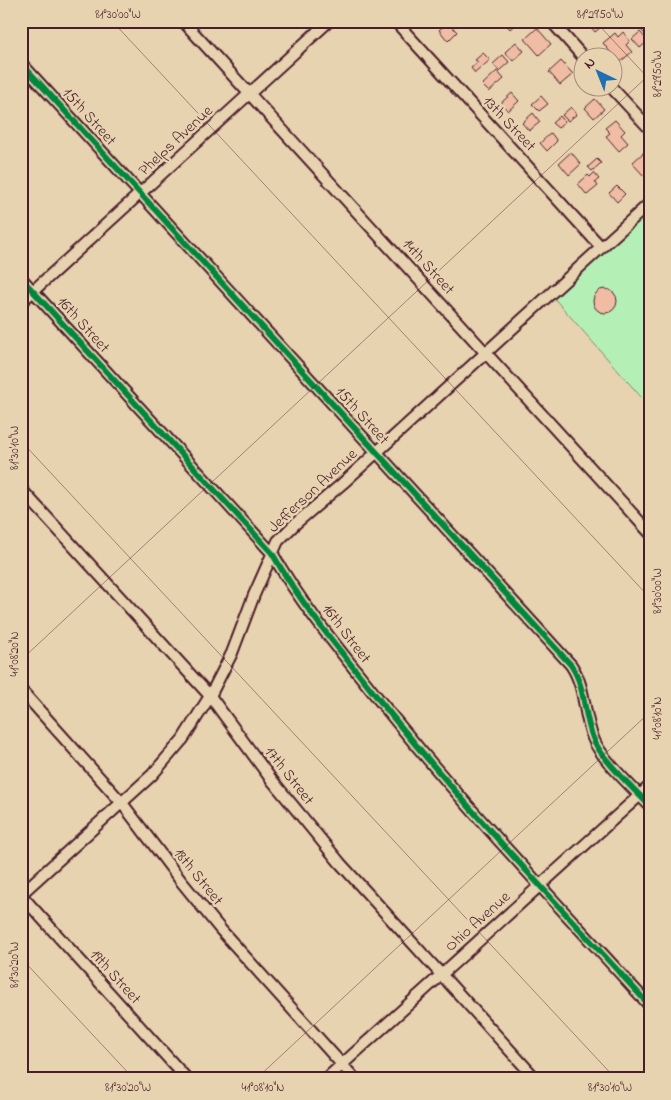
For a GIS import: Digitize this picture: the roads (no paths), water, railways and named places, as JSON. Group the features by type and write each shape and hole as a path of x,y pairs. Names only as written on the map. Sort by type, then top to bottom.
{"street":[{"name":"14th Street","path":"183,21 650,533"},
{"name":"Phelps Avenue","path":"21,302 330,21"},
{"name":"13th Street","path":"394,21 601,247"},
{"path":"551,21 575,48"},
{"name":"15th Street","path":"21,63 570,665 581,687 590,731 597,747 650,806"},
{"path":"621,98 650,129"},
{"name":"Jefferson Avenue","path":"21,894 122,803 168,757 192,726 232,653 254,595 278,541 650,203"},
{"name":"16th Street","path":"21,278 272,553 294,588 394,719 450,785 650,1006"},
{"name":"17th Street","path":"21,489 210,696 310,828 536,1079"},
{"name":"18th Street","path":"21,690 122,803 181,881 222,930 355,1079"},
{"name":"Ohio Avenue","path":"326,1079 650,786"},
{"name":"19th Street","path":"21,894 187,1079"}]}
